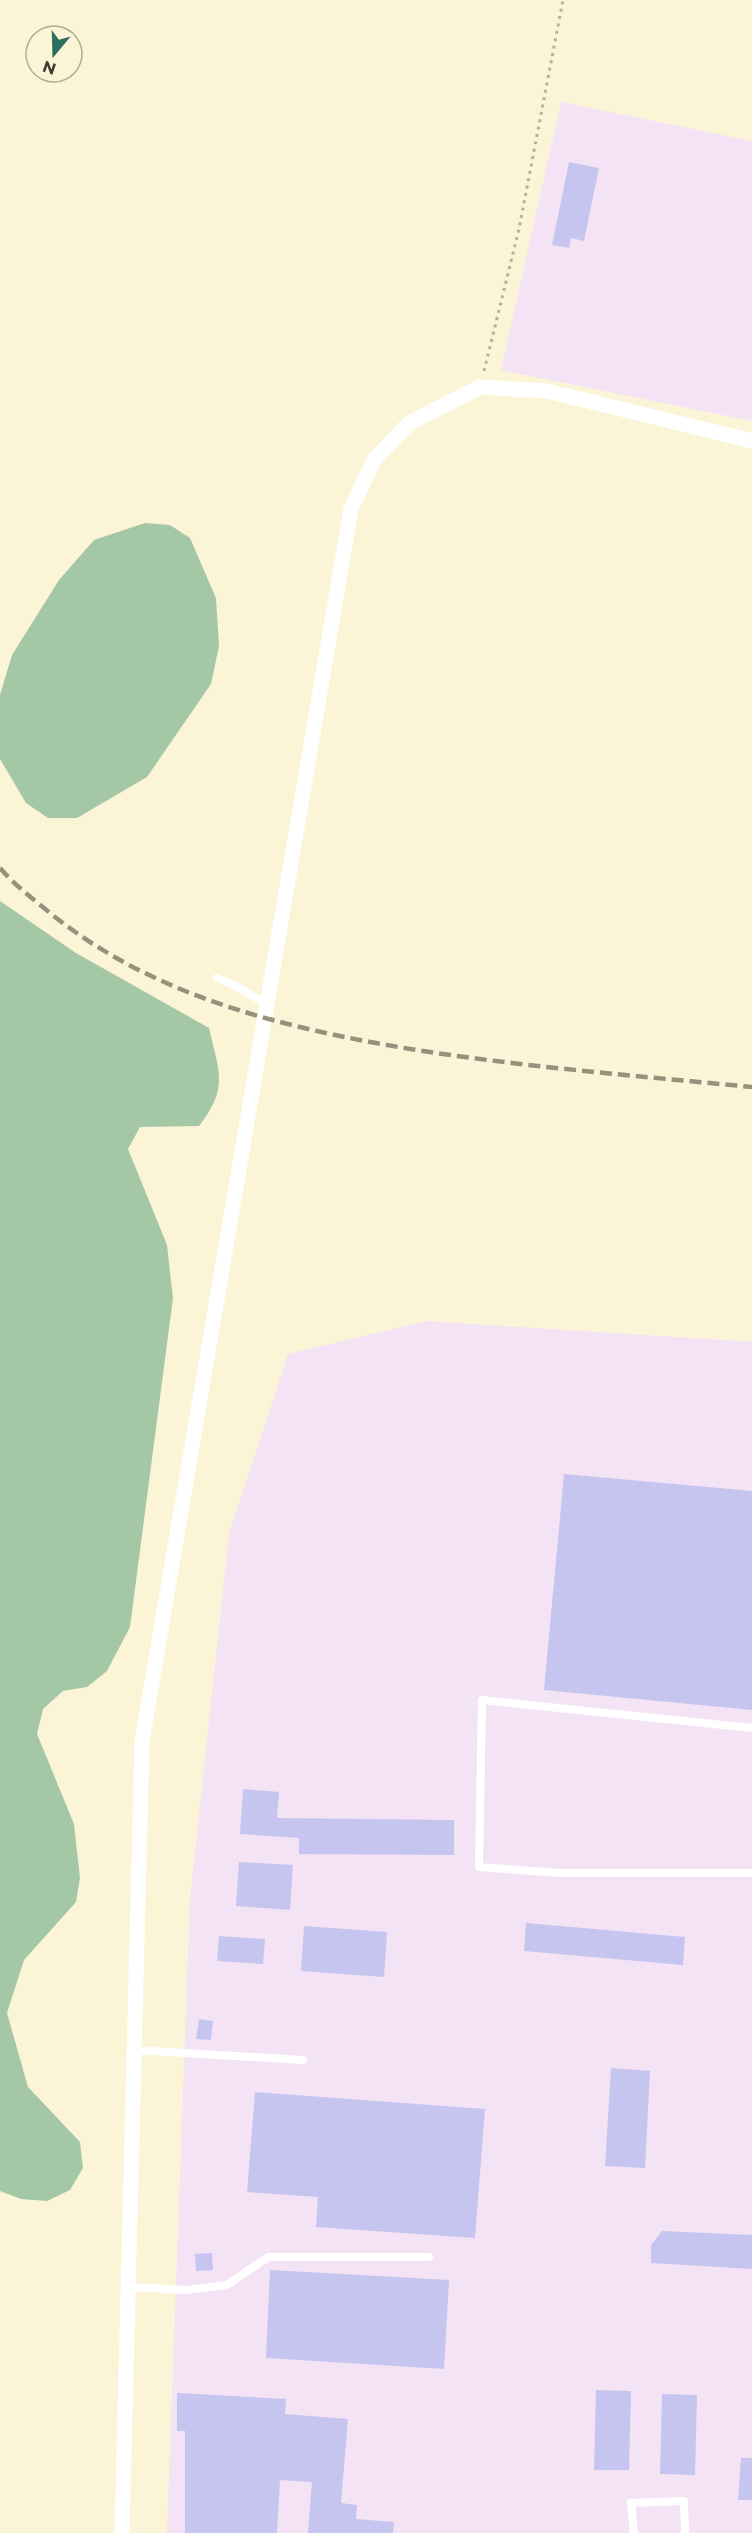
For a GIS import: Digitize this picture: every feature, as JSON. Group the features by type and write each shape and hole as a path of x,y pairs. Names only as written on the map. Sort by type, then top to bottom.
{"street":[{"path":"122,2533 142,1741 351,508 374,460 409,423 480,387 547,391 752,441"}],"lane":[{"path":"217,978 267,1004"},
{"path":"752,1728 482,1700 479,1867 560,1873 752,1874"},
{"path":"134,2050 303,2060"},
{"path":"128,2287 187,2290 227,2285 268,2258 429,2257"},
{"path":"634,2533 631,2503 684,2501 685,2533"}],"path":[{"path":"480,387 519,229 563,0"}],"shaded area":[{"path":"561,102 752,141 752,421 501,370"},
{"path":"426,1321 752,1342 752,2533 167,2533 190,1899 229,1534 288,1354"}],"green space":[{"path":"145,523 170,525 190,538 216,598 219,646 211,684 147,777 77,818 48,818 26,803 0,759 0,695 12,655 59,580 94,540"},
{"path":"0,901 76,953 209,1028 219,1079 215,1100 199,1126 140,1127 128,1149 167,1245 173,1298 130,1627 107,1671 87,1687 63,1691 43,1709 37,1734 74,1824 80,1878 76,1902 24,1960 7,2013 28,2087 80,2142 83,2168 70,2190 47,2201 21,2199 0,2191"}],"building":[{"path":"569,162 599,168 584,241 571,238 569,248 552,245"},
{"path":"564,1474 752,1491 752,1710 544,1690"},
{"path":"243,1789 279,1792 277,1818 454,1820 454,1855 299,1854 299,1838 240,1834"},
{"path":"239,1862 293,1865 290,1910 236,1906"},
{"path":"526,1923 685,1937 683,1965 524,1951"},
{"path":"304,1926 387,1932 384,1977 301,1971"},
{"path":"219,1936 265,1939 263,1964 217,1961"},
{"path":"199,2019 213,2021 211,2040 196,2039"},
{"path":"611,2068 650,2071 645,2168 605,2166"},
{"path":"255,2092 485,2109 475,2238 316,2227 318,2197 247,2192"},
{"path":"662,2231 752,2235 752,2269 651,2263 651,2245"},
{"path":"212,2253 213,2270 196,2271 195,2254"},
{"path":"270,2270 449,2280 444,2369 266,2358"},
{"path":"596,2390 631,2391 629,2470 594,2470"},
{"path":"177,2393 286,2399 285,2414 348,2419 341,2503 357,2505 356,2519 394,2522 393,2533 308,2533 312,2482 280,2480 277,2533 185,2533 185,2431 177,2431"},
{"path":"662,2394 697,2395 695,2475 660,2474"},
{"path":"741,2458 752,2458 752,2500 738,2500"}],"railway":[{"path":"0,868 44,908 84,938 127,964 171,985 264,1018 410,1049 581,1071 752,1087"}]}
